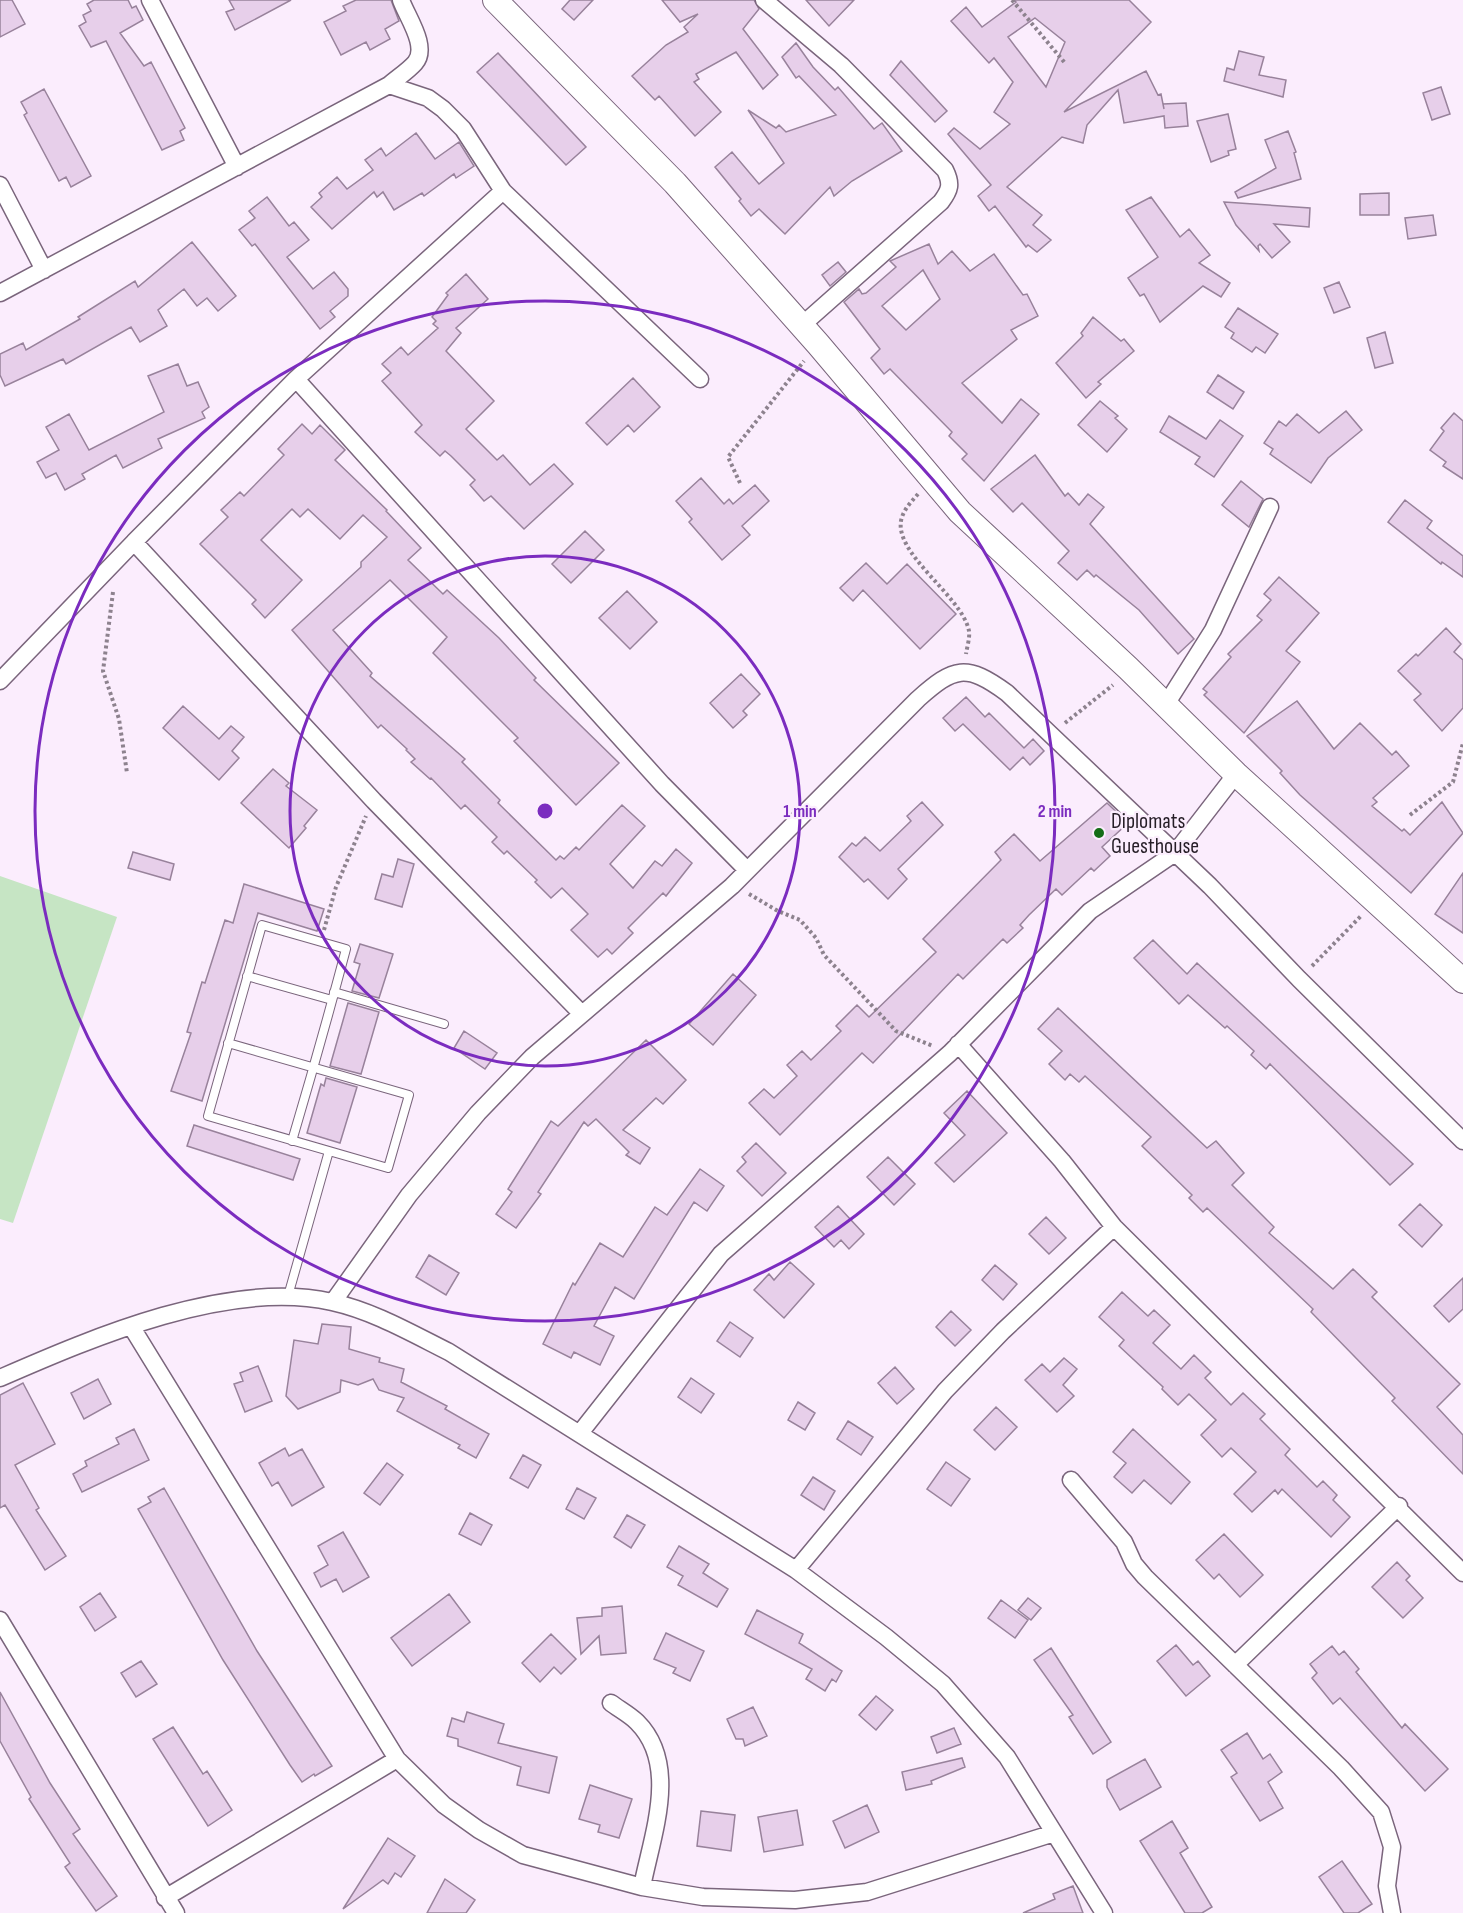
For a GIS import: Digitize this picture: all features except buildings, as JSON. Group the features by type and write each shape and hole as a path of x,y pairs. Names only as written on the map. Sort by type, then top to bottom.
{"street":[{"path":"150,0 237,167"},
{"path":"0,293 389,84 414,64 420,56 420,47 401,0"},
{"path":"495,0 675,183 818,344 929,479 993,545 1128,668 1236,774 1463,981"},
{"path":"764,0 841,65 945,170 950,181 950,189 934,209 801,326"},
{"path":"389,84 437,103 463,129 503,191 700,379"},
{"path":"0,185 44,270"},
{"path":"0,681 296,379 503,191"},
{"path":"296,379 662,784 746,869"},
{"path":"1165,706 1213,630 1269,507"},
{"path":"134,542 374,801 581,1013"},
{"path":"333,1302 409,1195 478,1113 532,1057 732,886 746,869 918,699 945,676 964,672 986,678 1000,688 1210,886 1299,979 1463,1141"},
{"path":"580,1434 721,1254 954,1049 1090,911 1175,853 1236,774"},
{"path":"954,1049 1062,1161 1114,1227 1399,1506 1463,1573"},
{"path":"796,1570 945,1391 1003,1331 1114,1227"},
{"path":"0,1378 131,1326 224,1302 288,1296 333,1302 390,1322 449,1352 796,1570 886,1637 943,1684 1007,1757 1104,1913"},
{"path":"131,1326 397,1759 444,1805 478,1830 523,1855 642,1887 703,1897 795,1900 867,1892 1054,1833"},
{"path":"1071,1480 1124,1542 1134,1564 1145,1577 1341,1768 1381,1812 1392,1847 1387,1886 1392,1913"},
{"path":"1234,1665 1399,1506"},
{"path":"0,1620 176,1913"},
{"path":"611,1703 636,1721 648,1736 658,1757 663,1780 642,1887"},
{"path":"165,1898 397,1759"}],"lane":[{"path":"228,1043 313,1068 409,1095 388,1168 292,1141 208,1116 228,1043 262,925 346,949 313,1068 292,1141"},
{"path":"248,976 444,1024"},
{"path":"288,1296 329,1151"}],"path":[{"path":"1012,0 1065,63"},
{"path":"740,483 728,458 818,344"},
{"path":"929,479 902,519 902,535 912,552 960,611 969,632 964,672"},
{"path":"117,560 103,671 119,719 127,773"},
{"path":"1050,735 1119,681 1128,668"},
{"path":"1410,815 1453,782 1463,743"},
{"path":"321,942 336,887 374,801"},
{"path":"732,886 800,920 816,938 824,956 896,1031 954,1049"},
{"path":"1299,979 1374,902"}],"green space":[{"path":"0,876 117,917 13,1223 0,1219"}],"place":[{"name":"Diplomats Guesthouse","path":"1099,833"}]}
